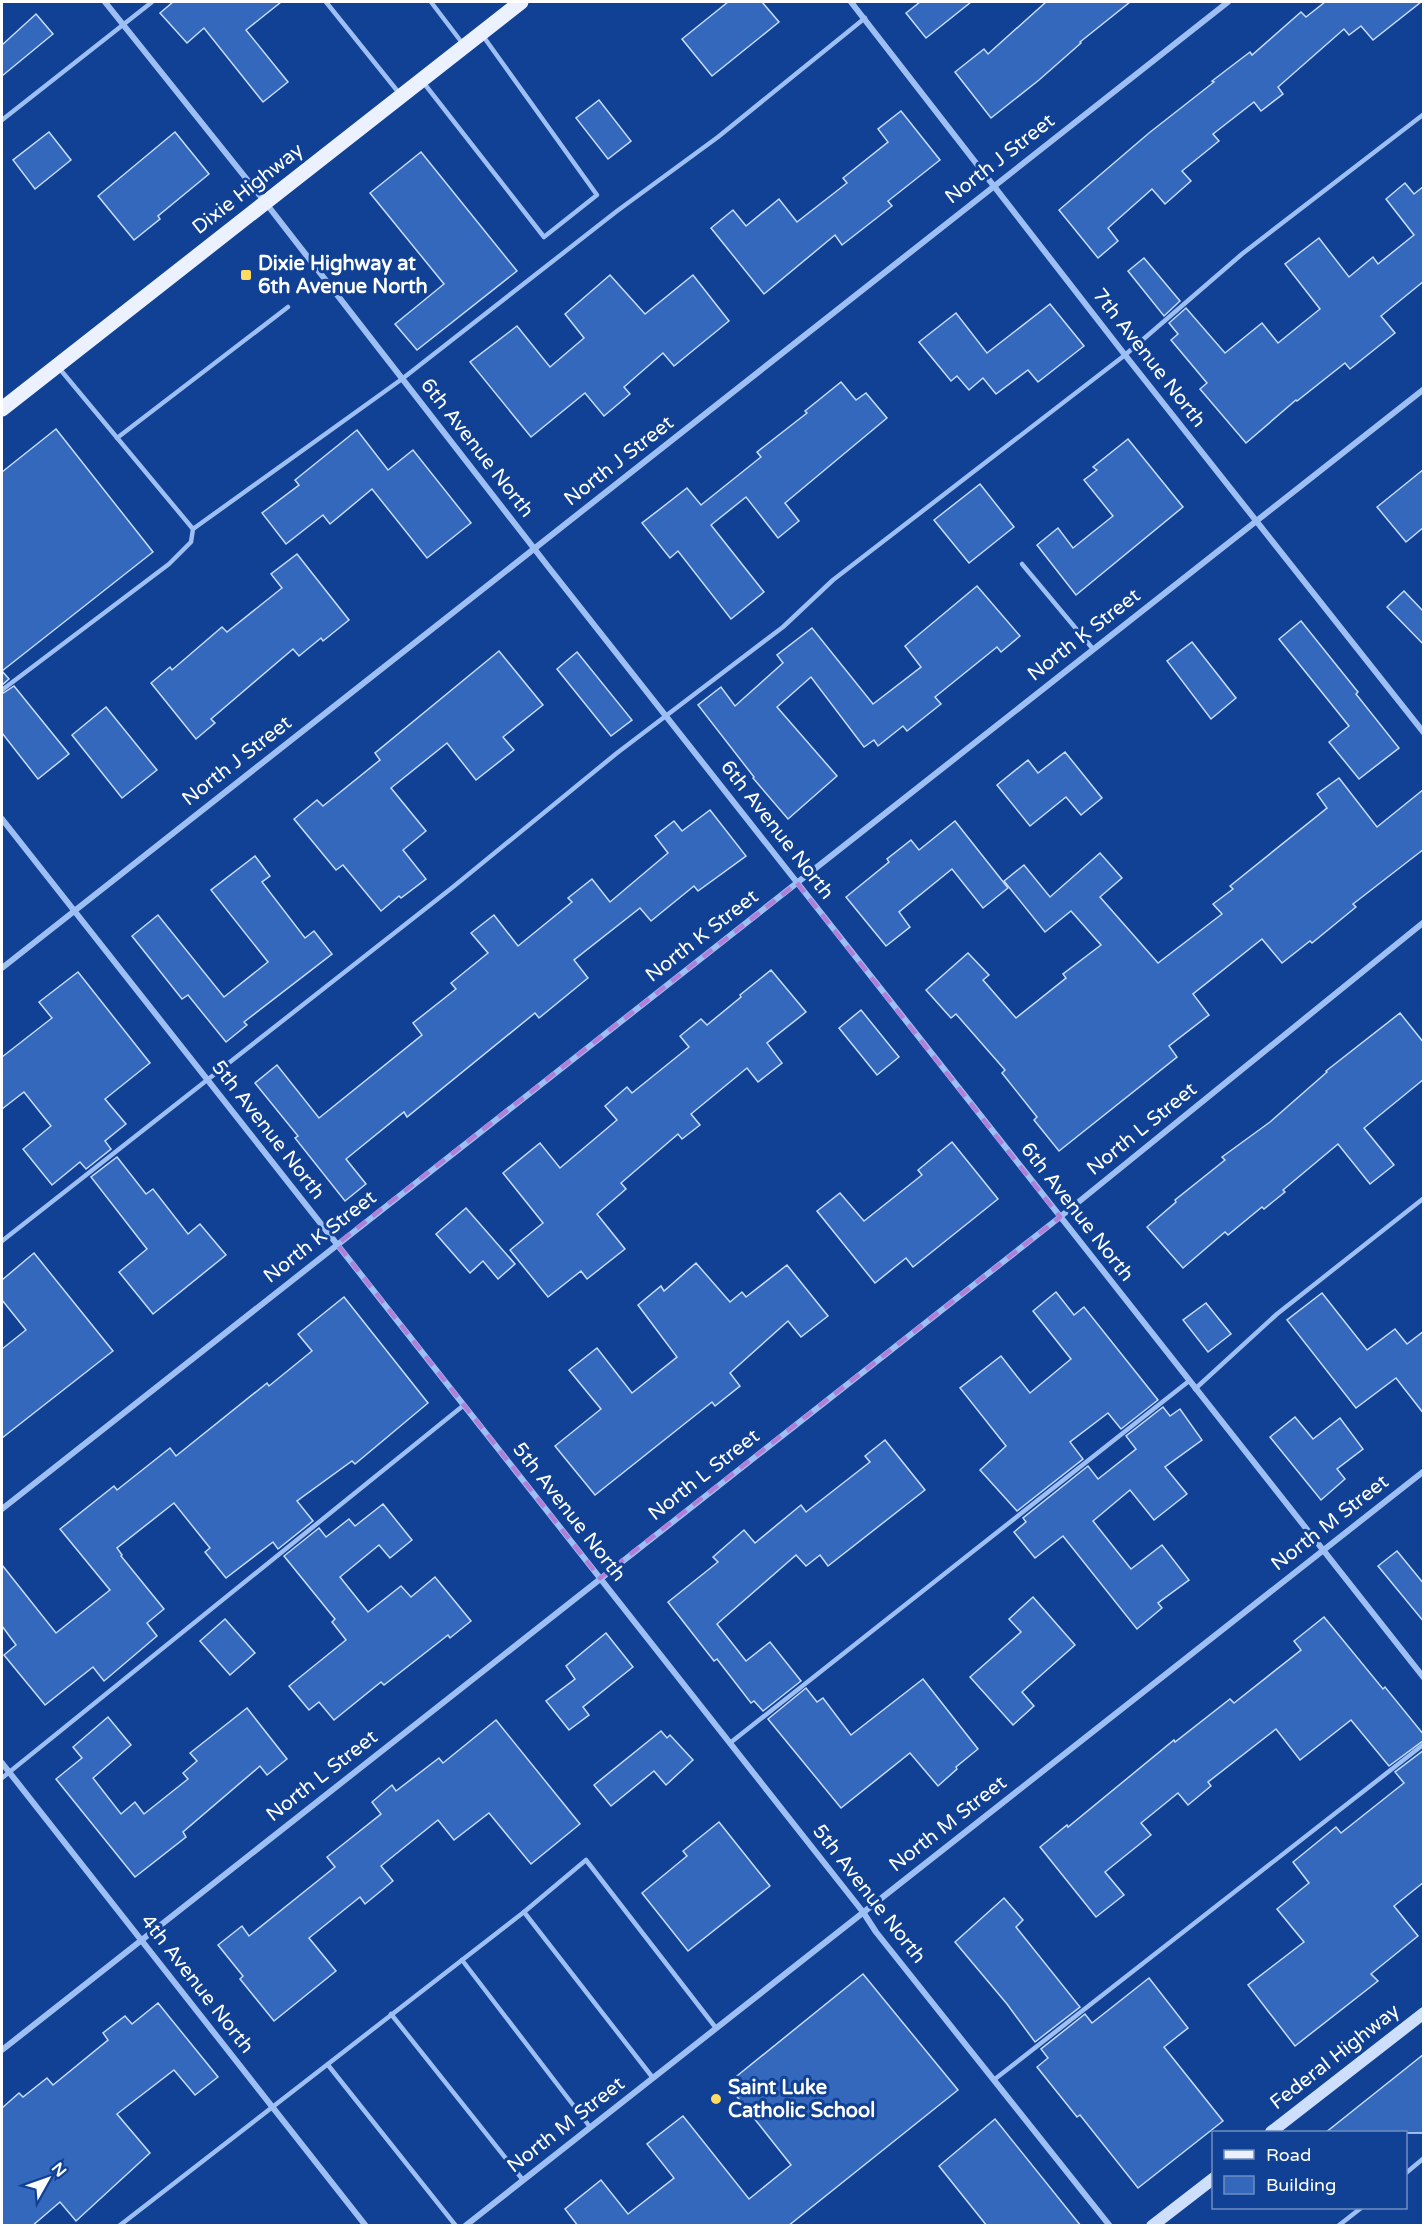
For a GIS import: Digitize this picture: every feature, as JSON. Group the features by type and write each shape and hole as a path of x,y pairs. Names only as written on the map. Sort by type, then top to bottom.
{"main road":[{"name":"Dixie Highway","path":"2,409 521,2"},
{"name":"Federal Highway","path":"1274,2131 1424,2013"},
{"path":"1152,2226 1212,2180"}],"street":[{"name":"6th Avenue North","path":"105,2 265,202 665,716 1424,1678"},
{"name":"7th Avenue North","path":"851,2 1125,355 1424,733"},
{"name":"North J Street","path":"2,968 994,184 1228,2"},
{"name":"North K Street","path":"2,1509 1424,389"},
{"name":"5th Avenue North","path":"2,819 863,1912 876,1932 1110,2226"},
{"name":"North L Street","path":"2,2050 1060,1216 1424,922"},
{"name":"North M Street","path":"465,2226 1424,1471"},
{"name":"4th Avenue North","path":"2,1763 366,2226"}],"lane":[{"path":"2,120 152,2"},
{"path":"326,2 401,95"},
{"path":"431,2 464,47"},
{"path":"2,690 169,564 191,542 193,529 402,379 617,211 718,137 865,18"},
{"path":"421,79 544,237 597,195 481,33"},
{"path":"2,1241 154,1119 453,887 617,753 783,627 833,580 884,539 1125,355 1242,254 1424,114"},
{"path":"117,438 288,307"},
{"path":"57,366 193,529"},
{"path":"1022,564 1093,649"},
{"path":"1196,1389 1277,1314 1424,1198"},
{"path":"730,1743 1189,1381"},
{"path":"2,1778 464,1406"},
{"path":"995,2079 1424,1744"},
{"path":"119,2226 524,1912 586,1860 716,2028"},
{"path":"524,1912 653,2078"},
{"path":"462,1960 590,2127"},
{"path":"391,2014 523,2180"},
{"path":"328,2065 456,2226"},
{"path":"1407,2171 1424,2158"},
{"path":"1338,2226 1360,2209"}],"highlighted area":[{"path":"797,883 1060,1217 600,1578 337,1244"}],"building":[{"path":"173,2 281,2 246,30 288,82 263,102 204,28 187,43 160,13"},
{"path":"728,2 762,2 779,22 712,76 682,39"},
{"path":"920,2 971,2 926,38 906,13"},
{"path":"1046,2 1130,2 991,118 955,72 984,49 988,54"},
{"path":"1325,2 1421,2 1373,40 1361,26 1349,35 1344,29 1278,87 1283,94 1261,111 1254,102 1213,134 1219,141 1182,171 1191,181 1165,204 1152,189 1108,228 1118,241 1098,258 1059,210 1149,133 1214,82 1212,81 1250,52 1252,55 1301,12 1306,17"},
{"path":"36,14 53,34 2,76 2,45"},
{"path":"599,100 631,141 608,159 576,118"},
{"path":"901,111 940,160 888,201 892,206 842,245 835,235 764,294 711,228 733,210 746,226 779,199 797,222 847,183 843,178 888,142 878,129"},
{"path":"49,132 71,160 35,189 13,160"},
{"path":"175,132 209,174 158,216 160,219 134,240 98,196"},
{"path":"421,152 517,271 417,350 395,324 444,284 370,193"},
{"path":"1405,183 1414,194 1424,186 1424,281 1381,316 1395,333 1350,369 1345,363 1296,400 1246,443 1200,389 1207,383 1171,340 1178,334 1169,323 1186,308 1225,353 1262,323 1278,343 1320,309 1285,264 1319,238 1349,277 1373,257 1378,264 1414,235 1386,199"},
{"path":"1144,258 1180,301 1164,316 1128,271"},
{"path":"610,275 645,314 693,275 729,321 674,366 663,353 624,387 630,394 604,416 585,393 531,437 470,362 517,326 550,367 584,338 565,314"},
{"path":"1050,304 1084,346 1038,382 1028,370 996,394 983,378 969,390 957,376 951,381 919,342 956,313 987,353"},
{"path":"841,382 856,400 866,393 887,418 785,503 799,521 778,538 746,497 711,525 764,592 731,619 678,551 670,558 642,523 687,488 701,505 761,457 757,452 807,413 805,411"},
{"path":"56,429 153,552 2,671 2,472"},
{"path":"357,430 388,470 413,450 471,523 427,558 372,489 330,524 323,515 286,544 262,513 299,485 295,480"},
{"path":"1128,439 1183,507 1076,595 1037,545 1058,528 1073,548 1113,516 1084,480 1097,470 1093,467"},
{"path":"1424,469 1424,527 1406,542 1377,507"},
{"path":"980,484 1014,527 969,563 934,520"},
{"path":"297,554 349,620 323,641 321,638 299,656 293,649 211,719 215,723 196,739 151,683 170,667 172,670 222,627 227,632 282,588 271,574"},
{"path":"977,586 1020,636 1001,652 997,647 935,697 941,704 907,731 903,726 878,746 874,740 864,747 811,677 777,707 837,776 788,819 753,778 698,705 721,687 735,706 783,663 777,655 812,628 873,704 921,667 905,646"},
{"path":"1404,591 1424,612 1424,645 1387,607"},
{"path":"1301,621 1399,748 1359,779 1329,742 1349,726 1279,639"},
{"path":"1192,642 1236,698 1211,719 1167,661"},
{"path":"499,651 543,705 503,737 514,750 476,780 447,743 391,788 426,831 403,850 426,879 381,911 343,865 336,870 294,819 317,800 323,806 380,760 375,753"},
{"path":"577,652 632,720 611,736 557,669"},
{"path":"2,671 9,679 2,685"},
{"path":"14,686 69,754 38,779 2,733 2,694"},
{"path":"106,707 157,770 122,798 72,735"},
{"path":"1065,752 1102,798 1081,815 1066,797 1030,826 997,785 1028,760 1038,773"},
{"path":"1339,778 1377,827 1424,789 1424,849 1353,904 1356,907 1312,943 1310,941 1282,963 1262,939 1193,994 1209,1015 1169,1046 1177,1057 1059,1151 1034,1120 1037,1117 1002,1073 1005,1070 956,1014 951,1018 926,990 968,953 989,975 983,980 1016,1018 1066,978 1063,974 1101,945 1071,911 1045,932 1004,881 1024,865 1050,897 1100,853 1122,878 1100,897 1158,963 1222,914 1213,904 1233,889 1230,886 1327,808 1317,794"},
{"path":"710,810 746,856 698,891 694,886 651,921 640,908 574,960 588,978 539,1018 535,1013 407,1117 404,1112 346,1159 366,1184 345,1201 295,1138 298,1136 255,1083 277,1065 319,1118 422,1035 413,1023 456,989 451,983 488,953 471,933 494,915 518,946 572,902 568,898 592,879 610,902 668,853 655,836 674,821 682,831"},
{"path":"955,821 1008,888 983,908 952,869 899,912 910,927 886,946 846,897 889,862 887,859 911,840 919,850"},
{"path":"255,856 270,876 262,882 305,938 314,931 332,954 244,1022 247,1025 226,1042 188,995 182,999 132,936 158,915 224,997 268,962 211,890"},
{"path":"771,970 806,1012 767,1043 782,1063 758,1082 747,1068 691,1114 700,1125 682,1139 678,1134 621,1183 626,1189 597,1214 625,1249 587,1279 581,1271 548,1297 510,1250 543,1223 503,1173 540,1143 560,1168 617,1120 605,1106 627,1087 632,1093 689,1047 680,1036 701,1019 707,1025"},
{"path":"78,972 150,1063 105,1099 126,1124 105,1141 111,1149 86,1169 80,1162 52,1185 23,1149 51,1126 24,1092 2,1109 2,1057 52,1018 39,1002"},
{"path":"861,1010 899,1057 877,1075 839,1028"},
{"path":"1400,1013 1424,1043 1424,1079 1364,1128 1394,1165 1370,1184 1338,1144 1264,1209 1262,1207 1228,1235 1225,1232 1183,1268 1147,1227 1176,1202 1175,1200 1225,1160 1222,1157 1270,1122 1326,1071"},
{"path":"952,1142 998,1199 913,1267 906,1258 875,1283 817,1211 840,1193 864,1221 922,1175 918,1170"},
{"path":"117,1157 146,1194 153,1189 188,1234 200,1224 226,1255 153,1314 119,1272 147,1249 91,1177"},
{"path":"466,1208 515,1264 498,1279 483,1261 470,1273 436,1234"},
{"path":"34,1253 113,1351 2,1438 2,1349 26,1330 2,1300 2,1280"},
{"path":"696,1263 730,1302 742,1292 746,1297 787,1265 828,1316 801,1337 788,1321 730,1373 740,1386 715,1406 712,1402 595,1495 555,1446 601,1409 569,1370 597,1348 632,1393 677,1357 638,1305 661,1286 664,1291"},
{"path":"1056,1292 1074,1315 1084,1307 1158,1400 1121,1429 1108,1413 1070,1442 1083,1459 1017,1511 980,1470 1006,1446 960,1388 1001,1356 1030,1393 1071,1359 1033,1311"},
{"path":"1322,1293 1367,1350 1395,1329 1407,1344 1424,1331 1424,1414 1396,1378 1356,1408 1287,1320"},
{"path":"344,1297 428,1403 355,1464 352,1461 297,1501 313,1521 278,1549 273,1542 226,1578 205,1552 210,1548 174,1503 117,1548 164,1609 147,1623 157,1636 104,1681 93,1667 45,1705 4,1655 16,1645 2,1626 2,1565 56,1633 110,1590 60,1529 114,1486 117,1490 170,1448 176,1456 267,1383 269,1386 312,1351 298,1334"},
{"path":"1206,1303 1231,1334 1208,1352 1183,1320"},
{"path":"1163,1407 1170,1416 1180,1409 1202,1440 1165,1467 1187,1494 1154,1520 1130,1490 1093,1521 1131,1569 1162,1545 1189,1580 1158,1603 1162,1608 1137,1629 1063,1536 1035,1558 1014,1532 1026,1522 1023,1518 1088,1466 1098,1479 1136,1449 1126,1436"},
{"path":"1295,1417 1313,1439 1340,1418 1363,1449 1337,1469 1345,1479 1321,1500 1270,1437"},
{"path":"885,1440 925,1490 828,1566 820,1555 806,1566 796,1555 717,1624 746,1661 770,1642 801,1681 763,1711 754,1701 751,1703 717,1659 714,1661 668,1602 718,1562 713,1557 744,1530 755,1543 801,1505 806,1512 870,1462 865,1456"},
{"path":"383,1504 412,1540 390,1558 379,1545 340,1577 368,1612 401,1586 411,1597 435,1577 471,1621 450,1638 448,1635 384,1685 381,1682 334,1720 319,1702 309,1710 289,1686 346,1640 332,1622 335,1619 284,1556 319,1528 326,1537 349,1519 355,1526"},
{"path":"1397,1551 1424,1584 1424,1622 1378,1566"},
{"path":"1033,1597 1075,1645 1022,1692 1034,1706 1013,1725 970,1677 1021,1632 1009,1619"},
{"path":"1324,1617 1383,1689 1385,1687 1424,1735 1424,1740 1389,1766 1351,1720 1300,1760 1276,1729 1208,1782 1211,1786 1188,1805 1178,1793 1141,1823 1151,1835 1105,1872 1124,1895 1096,1917 1040,1847 1067,1825 1068,1827 1174,1740 1175,1742 1230,1699 1234,1703 1301,1650 1294,1641"},
{"path":"225,1619 255,1653 230,1675 200,1641"},
{"path":"606,1633 633,1667 583,1707 589,1715 569,1730 546,1701 575,1679 566,1666"},
{"path":"923,1679 978,1749 938,1786 910,1753 841,1808 768,1719 806,1688 817,1702 823,1698 851,1735"},
{"path":"247,1708 287,1759 267,1775 260,1766 183,1832 186,1837 135,1877 56,1779 82,1758 73,1747 108,1717 131,1745 93,1778 121,1814 135,1802 144,1814 188,1779 183,1773 197,1761 190,1753"},
{"path":"496,1720 580,1824 531,1864 489,1813 454,1840 438,1820 381,1866 393,1881 365,1904 360,1897 309,1938 336,1971 274,2021 240,1979 243,1976 218,1945 242,1926 249,1936 335,1867 327,1857 381,1814 372,1802 392,1785 396,1791 439,1758 443,1763"},
{"path":"661,1731 667,1738 670,1735 693,1760 666,1785 654,1771 611,1806 594,1785"},
{"path":"1424,1750 1424,1882 1394,1906 1418,1936 1371,1974 1378,1981 1295,2046 1248,1985 1304,1942 1277,1909 1309,1883 1293,1862 1336,1827 1341,1833 1404,1783 1395,1772"},
{"path":"719,1822 770,1886 688,1951 642,1893 687,1856 683,1851"},
{"path":"1004,1898 1023,1920 1016,1927 1080,2007 1035,2042 1007,2004 955,1942"},
{"path":"863,1974 958,2090 788,2226 578,2226 565,2209 601,2180 628,2214 674,2178 647,2144 683,2116 749,2199 791,2165 727,2084"},
{"path":"1149,1978 1188,2028 1164,2047 1223,2121 1138,2188 1080,2115 1077,2117 1037,2067 1048,2058 1041,2049 1085,2014 1092,2023"},
{"path":"158,2003 218,2077 195,2095 174,2070 117,2114 150,2153 76,2221 60,2202 32,2226 2,2226 2,2108 19,2093 23,2097 47,2078 53,2085 108,2040 103,2033 125,2016 132,2024"},
{"path":"1424,2054 1424,2133 1328,2131"},
{"path":"995,2119 1081,2226 987,2226 939,2166"}],"place":[{"name":"Dixie Highway at 6th Avenue North","path":"246,275"},
{"name":"Saint Luke Catholic School","path":"716,2099"}]}
